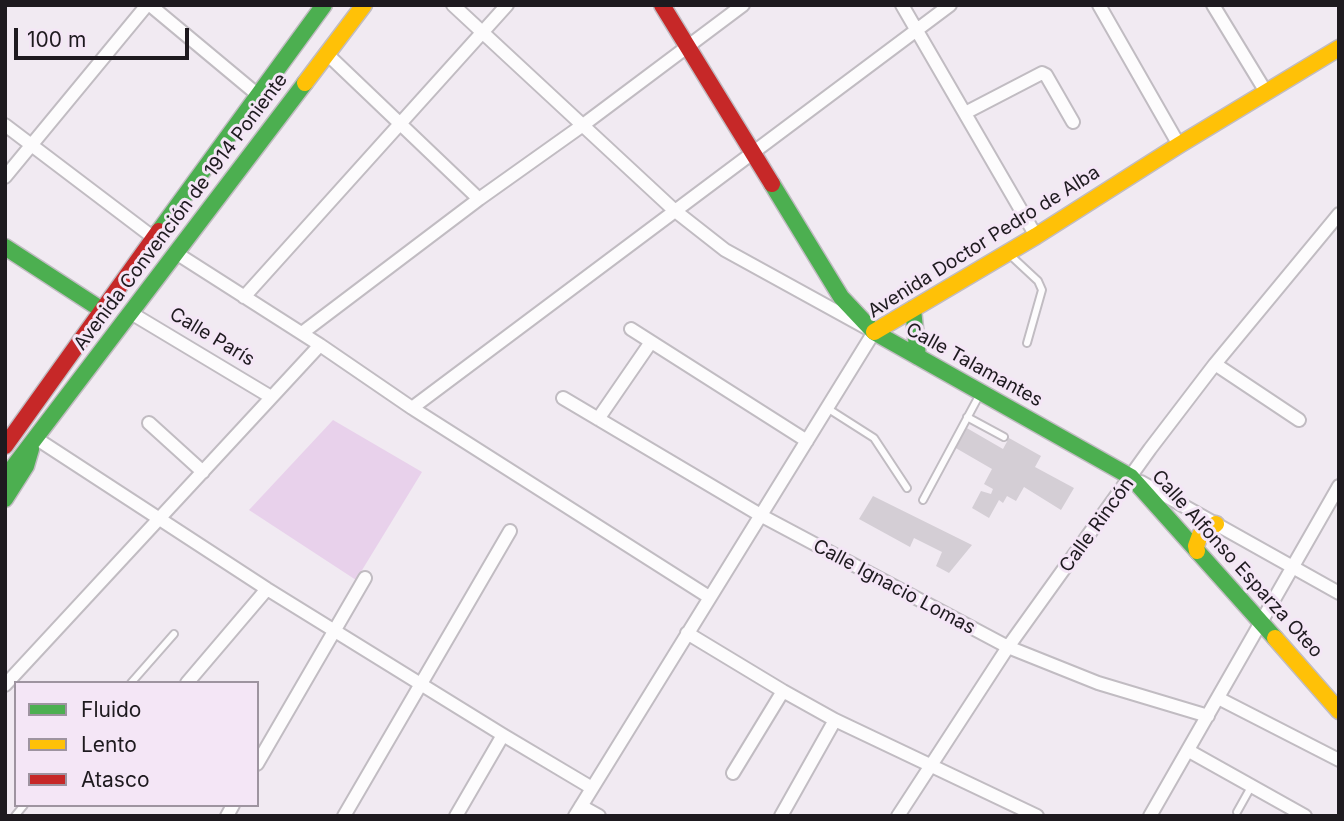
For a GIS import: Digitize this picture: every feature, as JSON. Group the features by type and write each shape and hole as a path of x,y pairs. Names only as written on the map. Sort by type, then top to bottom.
{"street":[{"path":"5,177 149,5 258,95"},
{"name":"Avenida Convención de 1914 Poniente","path":"9,434 324,5"},
{"name":"Avenida Convención de 1914 Poniente","path":"5,478 35,442 364,5"},
{"path":"453,5 674,210 725,250 835,303"},
{"path":"244,297 507,5"},
{"name":"Calle Talamantes","path":"662,5 752,151 835,303 874,332 1339,593"},
{"path":"302,333 743,5"},
{"path":"902,5 1036,236"},
{"path":"412,408 950,5"},
{"path":"1099,5 1179,145"},
{"path":"1213,5 1266,92"},
{"name":"Avenida Doctor Pedro de Alba","path":"599,816 578,811 874,332 1036,236 1339,48"},
{"path":"326,54 479,199"},
{"path":"965,113 1042,73 1046,75 1073,122"},
{"path":"5,125 154,238"},
{"name":"Calle Rincón","path":"898,816 1009,648 1150,449 1215,364 1339,214"},
{"path":"5,247 102,310"},
{"path":"176,253 302,333 412,408 709,597"},
{"path":"913,309 918,357"},
{"name":"Calle París","path":"131,313 271,397"},
{"path":"631,328 807,441"},
{"path":"598,419 651,342"},
{"path":"5,685 320,345"},
{"path":"1215,364 1299,420"},
{"name":"Calle Ignacio Lomas","path":"563,398 762,516 1009,648 1098,683 1208,716"},
{"path":"149,423 203,472"},
{"path":"35,442 503,736 592,788"},
{"name":"Avenida Convención de 1914 Poniente","path":"5,499 26,466 35,442"},
{"name":"Calle Alfonso Esparza Oteo","path":"1131,477 1339,711"},
{"path":"1150,816 1339,486"},
{"path":"1197,551 1200,535 1216,524"},
{"path":"344,816 510,531"},
{"path":"259,761 365,578"},
{"path":"189,681 267,589"},
{"path":"687,633 835,720 1023,813 1037,816"},
{"path":"733,773 783,691"},
{"path":"1218,698 1339,760"},
{"path":"781,816 835,720"},
{"path":"456,816 503,736"},
{"path":"1189,751 1305,816"}],"lane":[{"path":"1008,253 1038,281 1042,290 1027,343"},
{"path":"923,500 981,392"},
{"path":"827,408 874,438 908,488"},
{"path":"967,417 1003,437"},
{"path":"133,681 174,634"},
{"path":"1237,812 1251,787"}],"shaded area":[{"path":"333,420 422,472 356,580 249,510"}],"building":[{"path":"965,427 1003,449 1009,438 1041,456 1035,467 1074,488 1061,510 1024,487 1016,501 1007,496 1003,503 999,500 989,518 972,508 981,491 991,494 993,489 984,484 992,469 954,447"},
{"path":"873,496 972,545 949,573 936,566 942,552 914,538 910,547 859,519"}],"traffic: fast":[{"path":"159,231 324,5"},
{"path":"5,478 305,83"},
{"path":"772,184 841,297 874,332 1131,477 1275,638"},
{"path":"5,247 102,310"},
{"path":"913,309 918,357"},
{"path":"5,499 26,466 31,449"}],"traffic: slow":[{"path":"305,83 364,5"},
{"path":"874,332 1036,236 1339,48"},
{"path":"1197,551 1200,535 1216,524"},
{"path":"1275,638 1339,711"}],"traffic: jam":[{"path":"662,5 772,184"},
{"path":"5,446 159,231"}]}
